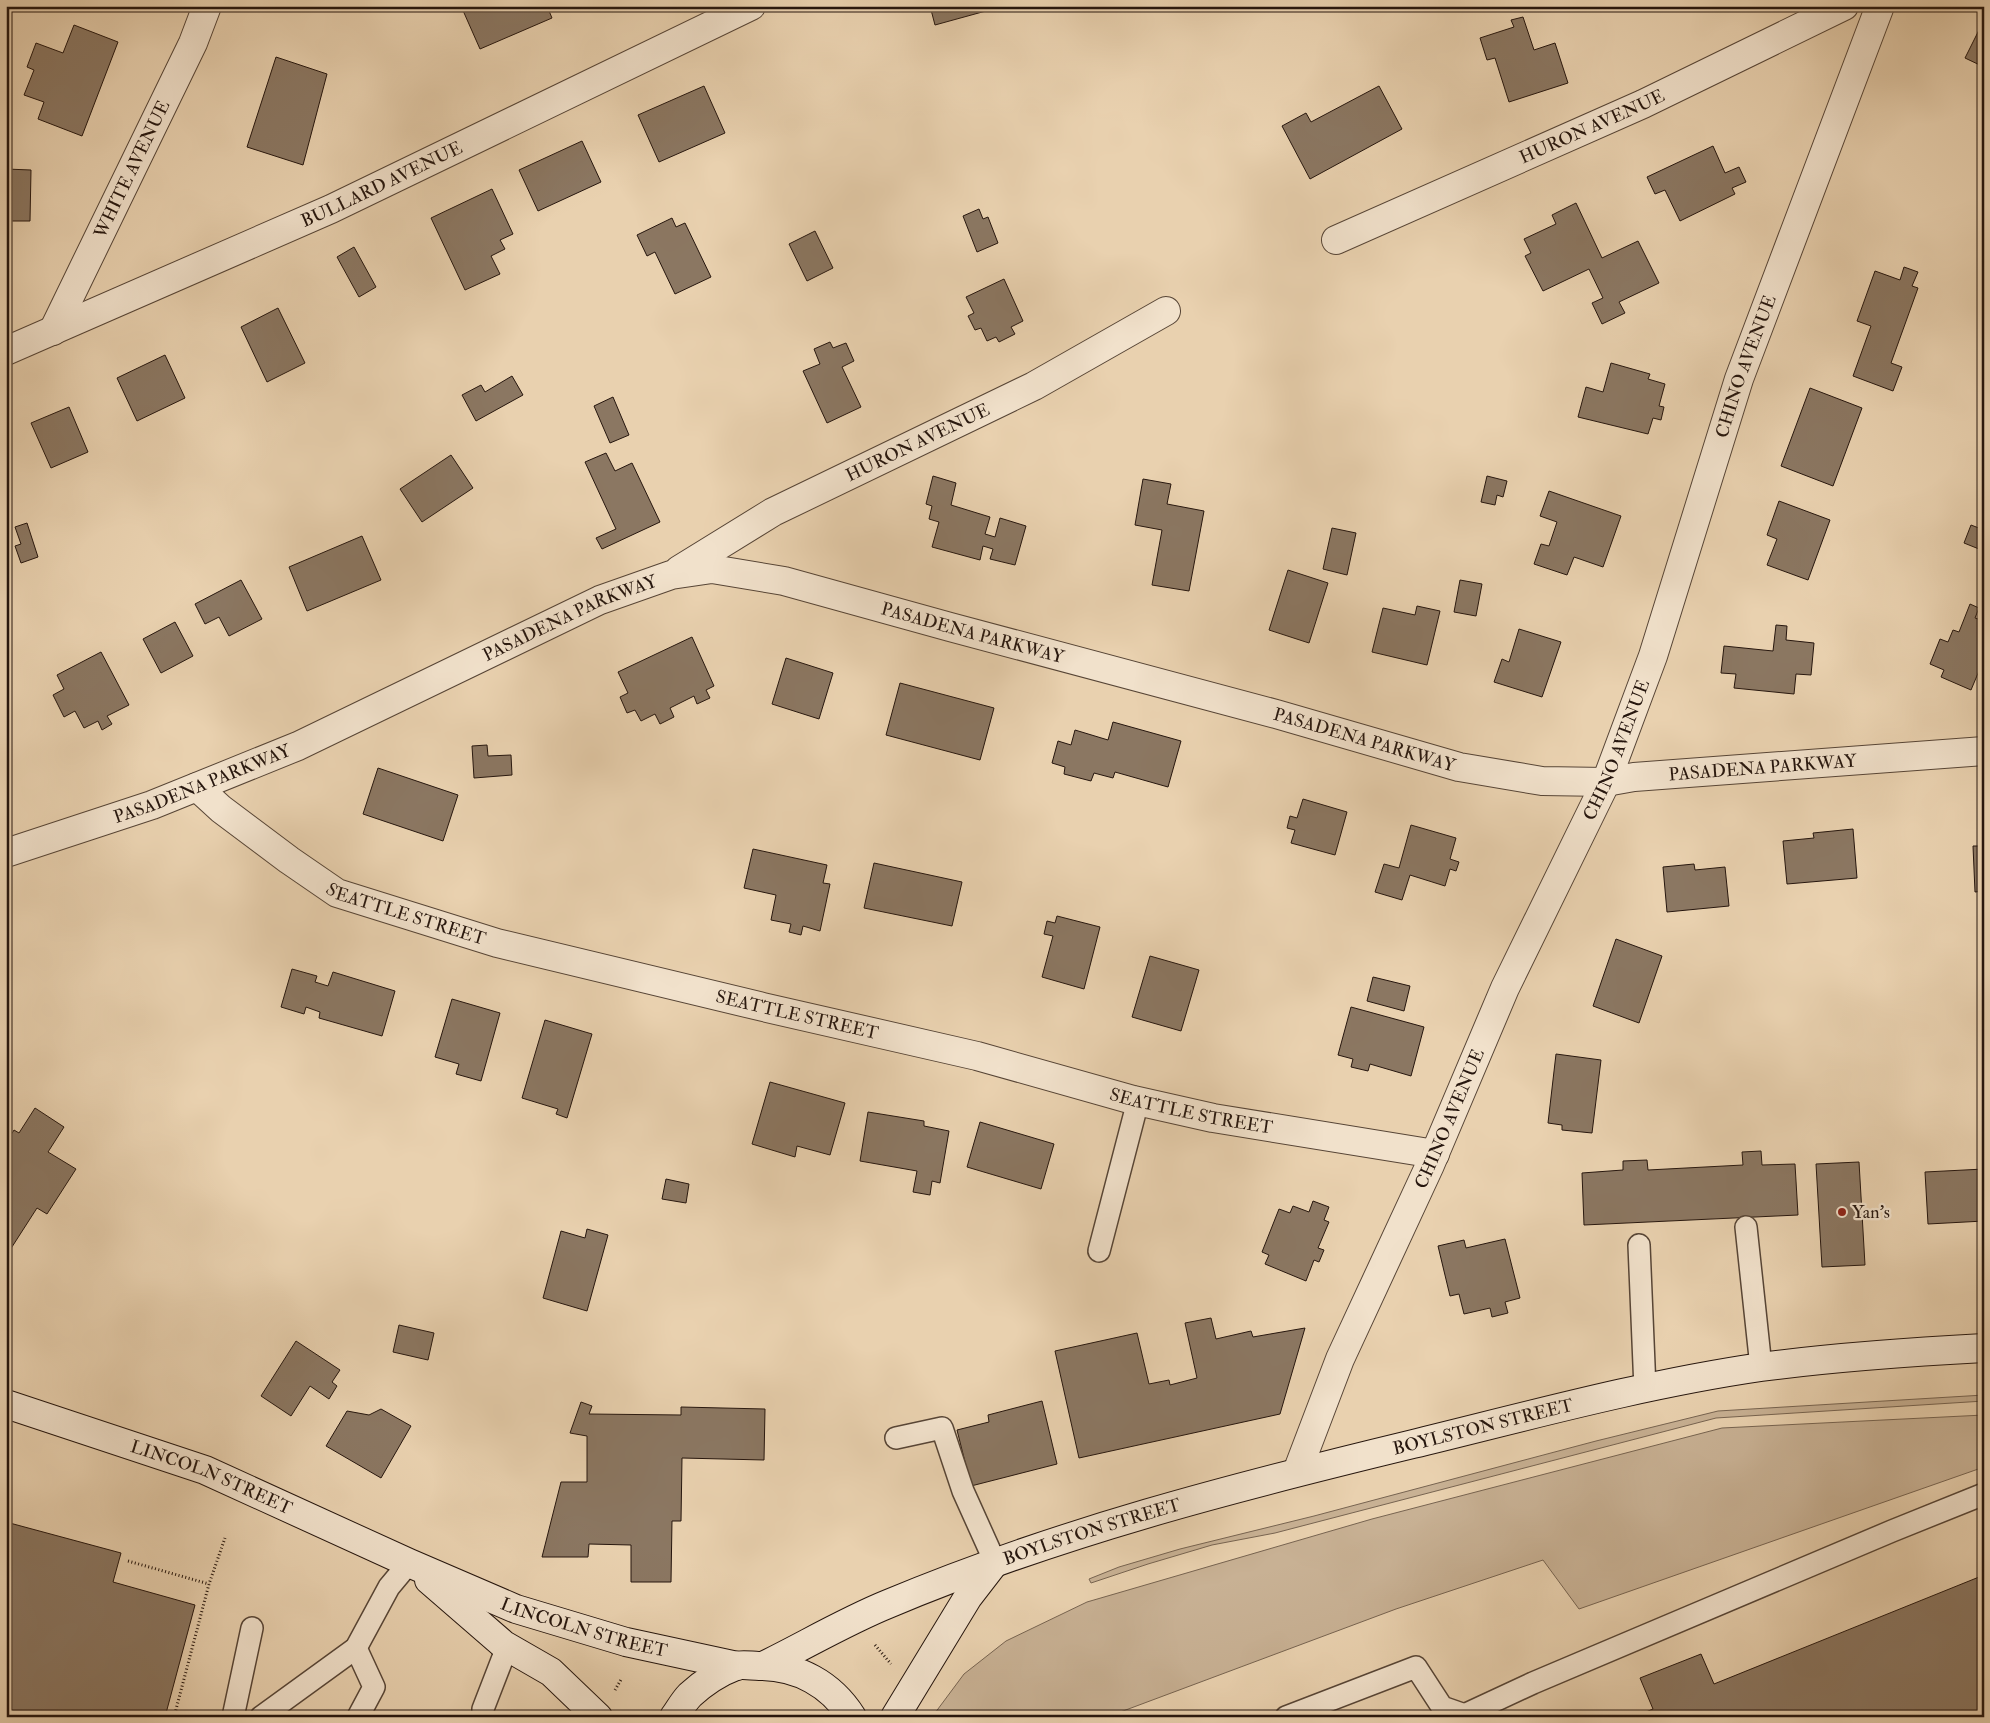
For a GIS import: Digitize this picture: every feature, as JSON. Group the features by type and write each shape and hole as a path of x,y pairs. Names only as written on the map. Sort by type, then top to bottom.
{"street":[{"name":"WHITE AVENUE","path":"53,331 193,43 207,6"},
{"name":"BULLARD AVENUE","path":"6,351 331,209 751,6"},
{"name":"HURON AVENUE","path":"1336,240 1643,104 1844,6"},
{"name":"CHINO AVENUE","path":"1297,1472 1340,1359 1435,1154 1505,988 1606,782 1653,656 1740,379 1880,6"},
{"name":"HURON AVENUE","path":"671,575 772,512 1034,386 1166,311"},
{"name":"PASADENA PARKWAY","path":"6,852 143,808 298,746 600,600 671,575 712,570 784,580 950,627 1276,714 1459,767 1542,781 1606,782 1634,778 1984,751"},
{"name":"SEATTLE STREET","path":"197,787 221,809 337,893 497,943 977,1056 1138,1101 1222,1120 1435,1154"},
{"name":"BOYLSTON STREET","path":"674,1717 690,1695 713,1678 750,1666 885,1605 995,1562 1140,1516 1297,1472 1645,1389 1760,1368 1896,1353 1984,1348"},
{"name":"LINCOLN STREET","path":"6,1404 205,1470 409,1563 516,1609 626,1642 750,1666 786,1668 808,1676 827,1688 844,1704 852,1717"},
{"name":"BOYLSTON STREET","path":"895,1717 968,1597 995,1562"},
{"name":"LINCOLN STREET","path":"409,1563 507,1647 551,1672 598,1717"}],"lane":[{"path":"1099,1251 1138,1101"},
{"path":"1746,1227 1760,1368"},
{"path":"1639,1245 1645,1389"},
{"path":"896,1438 942,1428 963,1490 995,1562"},
{"path":"1286,1717 1416,1667 1442,1707 1461,1716 1892,1531 1984,1494"},
{"path":"261,1717 356,1648 389,1587 409,1563"},
{"path":"233,1717 252,1628"},
{"path":"483,1717 483,1709 507,1647"},
{"path":"356,1648 374,1687 358,1717"}],"path":[{"path":"174,1717 209,1584 225,1538"},
{"path":"128,1560 209,1584"},
{"path":"874,1643 891,1664"}],"shaded area":[{"path":"1984,1395 1984,1401 1716,1418 1275,1533 1212,1545 1091,1583 1089,1579 1119,1567 1180,1549 1718,1411"},
{"path":"1984,1415 1984,1467 1579,1609 1543,1560 1396,1609 1107,1717 932,1717 964,1674 1006,1641 1087,1602 1372,1519 1722,1428"}],"building":[{"path":"461,6 547,6 552,18 480,49"},
{"path":"930,6 1004,6 935,25"},
{"path":"1523,17 1534,50 1555,43 1568,83 1509,102 1495,58 1487,60 1480,38 1514,27 1511,20"},
{"path":"1984,20 1984,67 1965,58"},
{"path":"74,25 118,42 82,136 38,119 44,102 24,95 34,70 27,67 36,43 63,53"},
{"path":"276,57 327,74 303,165 247,147"},
{"path":"704,86 725,133 659,162 638,115"},
{"path":"1379,86 1402,129 1310,179 1282,126 1306,113 1311,122"},
{"path":"582,141 601,182 538,211 519,170"},
{"path":"1713,146 1725,173 1739,167 1746,182 1732,188 1735,194 1680,221 1665,190 1655,194 1647,177"},
{"path":"6,169 31,170 30,221 6,221"},
{"path":"492,189 513,234 500,240 505,249 491,256 500,274 465,290 431,218"},
{"path":"1576,203 1602,258 1638,241 1659,283 1619,302 1625,313 1602,324 1592,303 1603,298 1589,269 1543,291 1525,256 1531,253 1524,239 1556,224 1552,215"},
{"path":"979,209 983,219 988,217 998,243 977,252 963,216"},
{"path":"672,218 676,227 685,223 711,277 675,294 655,252 647,256 637,235"},
{"path":"815,231 833,268 807,281 789,244"},
{"path":"354,247 376,287 359,297 337,257"},
{"path":"1904,267 1918,272 1912,286 1918,288 1891,363 1902,367 1893,391 1853,376 1871,326 1857,321 1875,271 1900,280"},
{"path":"1004,279 1023,321 1011,327 1015,334 999,342 996,337 987,341 981,328 975,330 968,316 974,313 966,297"},
{"path":"278,308 305,363 267,382 241,327"},
{"path":"830,342 833,348 846,343 854,361 842,367 861,407 827,423 803,371 820,364 814,349"},
{"path":"165,355 185,398 137,421 117,378"},
{"path":"1611,363 1650,374 1648,379 1665,384 1659,406 1664,407 1661,420 1653,418 1648,434 1578,417 1586,387 1603,392"},
{"path":"512,376 523,395 476,421 462,395 481,385 485,392"},
{"path":"1810,388 1862,408 1833,486 1781,466"},
{"path":"613,397 629,435 610,443 594,406"},
{"path":"69,407 88,452 51,468 31,423"},
{"path":"606,453 615,471 632,463 660,522 602,549 596,538 616,529 585,462"},
{"path":"451,455 473,488 422,522 400,489"},
{"path":"933,476 956,483 951,505 990,517 985,534 995,537 1000,518 1026,526 1015,565 990,559 993,549 983,546 980,560 932,547 939,522 929,519 932,506 926,504"},
{"path":"1487,476 1507,481 1503,497 1497,495 1495,505 1481,502"},
{"path":"1143,479 1171,484 1167,504 1204,511 1189,591 1152,585 1162,530 1135,525"},
{"path":"1549,491 1621,516 1603,567 1574,557 1567,575 1534,564 1541,544 1549,546 1557,522 1540,516"},
{"path":"1779,501 1830,520 1808,580 1767,565 1777,539 1767,535"},
{"path":"27,523 38,557 21,563 15,546 21,544 15,527"},
{"path":"1971,525 1984,530 1984,551 1964,543"},
{"path":"1332,528 1356,533 1347,575 1323,569"},
{"path":"362,536 381,580 307,611 289,567"},
{"path":"1288,570 1328,583 1309,643 1269,630"},
{"path":"241,580 262,619 229,636 219,617 205,624 195,604"},
{"path":"1460,580 1482,584 1476,616 1454,612"},
{"path":"1970,604 1979,608 1975,618 1984,621 1984,659 1971,690 1941,677 1944,670 1930,664 1940,639 1948,642 1953,630 1959,632"},
{"path":"1417,606 1440,611 1427,665 1372,652 1383,608 1415,615"},
{"path":"175,622 193,656 161,673 143,639"},
{"path":"1776,625 1787,626 1786,640 1814,643 1811,675 1796,674 1794,694 1734,688 1736,674 1721,673 1724,646 1773,651"},
{"path":"1519,629 1561,642 1542,697 1494,682 1502,659 1509,662"},
{"path":"692,637 714,686 706,690 710,698 697,704 694,696 670,708 674,717 660,724 655,714 641,721 635,710 627,713 620,697 628,693 618,672"},
{"path":"101,652 129,705 107,716 112,724 102,730 98,721 84,728 75,711 64,717 53,695 64,689 57,675"},
{"path":"786,658 833,673 819,719 772,704"},
{"path":"900,683 994,708 980,760 886,735"},
{"path":"1113,722 1181,741 1168,787 1115,772 1113,778 1094,773 1091,781 1064,774 1065,767 1052,763 1058,741 1071,745 1075,730 1108,740"},
{"path":"487,745 488,756 511,755 512,775 474,778 472,746"},
{"path":"378,768 458,795 443,841 363,814"},
{"path":"1303,799 1347,812 1335,855 1291,843 1295,830 1287,828 1290,816 1297,818"},
{"path":"1411,825 1456,838 1450,859 1459,862 1456,871 1450,869 1445,886 1410,875 1402,900 1375,892 1384,864 1399,868"},
{"path":"1853,829 1857,878 1787,884 1783,841 1814,838 1813,833"},
{"path":"1982,837 1984,837 1984,891 1975,892 1973,846 1983,846"},
{"path":"753,849 827,865 823,883 830,884 820,931 803,926 801,935 789,932 791,924 771,920 776,895 744,888"},
{"path":"874,863 962,882 952,926 864,908"},
{"path":"1694,864 1695,870 1725,867 1729,906 1667,912 1663,867"},
{"path":"1057,916 1100,927 1084,989 1042,977 1053,936 1044,934 1047,921 1055,923"},
{"path":"1616,939 1662,956 1639,1023 1593,1006"},
{"path":"1150,956 1199,970 1181,1031 1132,1017"},
{"path":"292,969 317,976 315,982 328,986 333,972 395,991 382,1036 319,1018 320,1012 306,1007 304,1014 281,1007"},
{"path":"1373,977 1410,986 1404,1011 1367,1001"},
{"path":"452,999 500,1013 481,1081 456,1074 459,1064 435,1057"},
{"path":"1351,1007 1424,1027 1411,1076 1370,1064 1368,1071 1351,1067 1353,1059 1338,1055"},
{"path":"545,1020 592,1034 567,1118 556,1114 558,1109 522,1098"},
{"path":"1556,1054 1601,1060 1592,1133 1562,1130 1562,1125 1548,1123"},
{"path":"770,1082 845,1103 830,1155 797,1146 795,1157 752,1144"},
{"path":"35,1108 64,1127 48,1152 76,1169 47,1214 37,1208 10,1250 6,1247 6,1143 14,1130 19,1133"},
{"path":"868,1112 924,1121 924,1126 949,1131 940,1183 932,1181 930,1195 913,1192 917,1171 860,1161"},
{"path":"980,1122 1054,1144 1041,1189 967,1167"},
{"path":"1761,1151 1762,1165 1795,1164 1798,1215 1584,1225 1582,1173 1623,1170 1623,1161 1647,1160 1648,1170 1743,1165 1742,1152"},
{"path":"1859,1162 1865,1265 1822,1267 1816,1164"},
{"path":"1984,1169 1984,1221 1928,1224 1925,1172"},
{"path":"666,1179 689,1184 686,1203 662,1199"},
{"path":"1313,1201 1329,1207 1324,1220 1329,1222 1318,1248 1324,1250 1319,1262 1314,1260 1306,1281 1265,1264 1269,1255 1262,1252 1279,1209 1290,1213 1293,1206 1309,1212"},
{"path":"587,1229 608,1235 587,1311 543,1298 561,1231 585,1238"},
{"path":"1505,1239 1520,1298 1505,1302 1508,1313 1492,1317 1490,1308 1464,1314 1459,1294 1450,1296 1438,1246 1464,1240 1466,1248"},
{"path":"1211,1318 1216,1339 1251,1331 1253,1337 1305,1328 1280,1414 1079,1458 1055,1351 1137,1333 1149,1384 1169,1380 1170,1385 1197,1378 1185,1323"},
{"path":"399,1325 434,1333 428,1360 393,1352"},
{"path":"296,1341 340,1370 332,1382 337,1386 329,1399 310,1386 291,1416 261,1396"},
{"path":"1042,1401 1057,1464 971,1486 957,1430 989,1422 988,1415"},
{"path":"581,1402 592,1406 589,1414 681,1415 681,1407 765,1409 764,1460 682,1458 681,1521 672,1521 671,1582 631,1582 631,1545 589,1544 588,1557 542,1557 561,1482 587,1482 587,1436 570,1433"},
{"path":"381,1409 411,1426 381,1478 326,1446 347,1411 369,1415"},
{"path":"6,1522 121,1553 113,1582 195,1605 165,1717 6,1717"},
{"path":"1984,1575 1984,1717 1634,1717 1653,1709 1640,1678 1701,1654 1714,1684"}],"place":[{"name":"Yan's","path":"1842,1212"}]}
